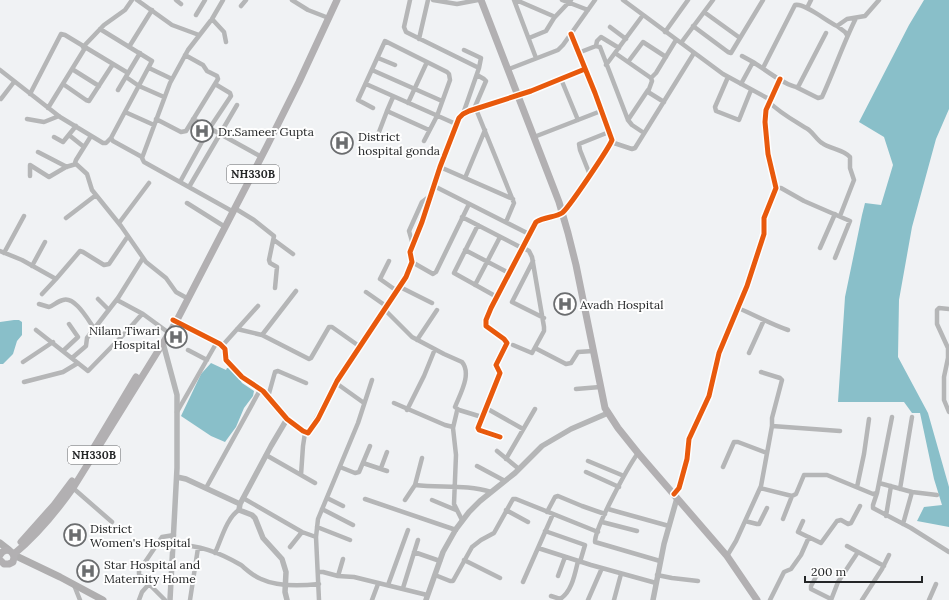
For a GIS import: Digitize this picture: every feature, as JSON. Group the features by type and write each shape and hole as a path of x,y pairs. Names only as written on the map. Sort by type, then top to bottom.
{"highway":[{"name":"NH330B","path":"174,321 222,226 233,210 258,155 295,86 334,0"},
{"name":"NH330B","path":"12,555 38,531 73,488 163,343 299,82 337,0"},
{"path":"482,1 509,69 562,213 574,259 605,408 638,453 727,556 757,600"},
{"name":"NH330B","path":"12,555 6,550 1,558 8,564 12,555 22,542 70,484 89,456 125,394 168,332"}],"main road":[{"path":"0,543 12,555 30,562 103,600"}],"street":[{"path":"48,108 84,47 100,29 121,14 132,0"},
{"path":"137,0 172,24 199,35"},
{"path":"176,0 181,4"},
{"path":"196,15 205,0"},
{"path":"142,157 172,79 185,55 212,19 223,0"},
{"path":"241,6 246,0"},
{"path":"292,0 308,10 326,17"},
{"path":"410,0 404,29 408,34 479,68"},
{"path":"419,39 428,0"},
{"path":"433,0 460,4 482,1"},
{"path":"515,0 553,16 554,18"},
{"path":"515,0 536,58"},
{"path":"562,0 570,1 588,10"},
{"path":"509,69 558,50 595,0"},
{"path":"624,0 665,32 728,77 769,100 774,108 809,131 822,144 846,153 850,157 850,170 854,180 838,215 820,248"},
{"path":"630,5 633,0"},
{"path":"665,32 688,0"},
{"path":"681,43 713,0"},
{"path":"694,26 730,53 733,51 763,0"},
{"path":"807,8 811,0"},
{"path":"837,26 847,19 865,16 879,0"},
{"path":"529,38 546,31 554,18 570,1"},
{"path":"763,68 792,8 796,4 807,8 837,26 845,32 847,36"},
{"path":"129,47 152,10"},
{"path":"704,12 740,38"},
{"path":"606,65 643,15"},
{"path":"742,56 780,79 818,98 822,97 834,73 847,36 856,18"},
{"path":"212,19 224,32 226,42"},
{"path":"610,27 626,38"},
{"path":"0,70 59,116 105,143 111,138 152,61 100,29"},
{"path":"796,87 798,87 826,33"},
{"path":"500,436 479,430 478,428 500,373 496,365 507,346 504,339 485,325 491,308 536,222 562,213 590,175 611,142 609,132 571,34"},
{"path":"30,94 60,35 65,35 113,64 139,86 164,97"},
{"path":"596,46 597,41 601,37 619,48"},
{"path":"628,120 648,90 652,81 651,78 656,73 676,40"},
{"path":"373,108 358,100 385,41 449,74 450,80 436,116 424,141"},
{"path":"628,62 643,42 666,57"},
{"path":"578,53 596,46"},
{"path":"596,46 600,47 628,120 632,125 644,133"},
{"path":"463,114 477,75 481,58 464,50"},
{"path":"118,90 140,53"},
{"path":"615,53 651,78"},
{"path":"611,142 633,149 694,53"},
{"path":"156,119 183,132 186,131 218,79 217,76 207,71 203,66 185,55"},
{"path":"378,58 395,65"},
{"path":"408,103 427,62"},
{"path":"741,84 753,62"},
{"path":"63,84 88,101 100,86 113,64"},
{"path":"149,68 172,79"},
{"path":"72,69 100,86"},
{"path":"301,475 303,446 306,433 310,431 336,383 359,346 406,277 412,262 410,255 413,245 459,118 463,114 475,109 531,91 585,69"},
{"path":"372,70 442,101"},
{"path":"477,75 484,78 486,81 475,109 485,130 514,205 506,222"},
{"path":"728,77 715,107 716,111 739,120 751,90"},
{"path":"561,79 578,120"},
{"path":"653,600 657,575 675,496 679,488 687,459 689,439 709,396 719,353 747,286 764,234 764,218 776,188 768,154 765,122 769,100 780,79"},
{"path":"2,100 14,82"},
{"path":"180,182 209,129 231,96 230,93 215,84"},
{"path":"366,84 456,124"},
{"path":"648,90 649,93 664,102"},
{"path":"379,132 393,97"},
{"path":"189,187 237,105"},
{"path":"387,111 429,130"},
{"path":"534,137 601,111"},
{"path":"125,112 154,125"},
{"path":"28,119 44,122 59,116"},
{"path":"193,119 258,155"},
{"path":"54,137 63,142 76,126"},
{"path":"465,178 485,130"},
{"path":"590,175 580,150 580,144 609,132"},
{"path":"69,135 84,147"},
{"path":"76,164 76,160 91,136"},
{"path":"111,138 113,141 142,157 144,162 254,220 273,235 274,240 269,260 270,263 277,267 275,288"},
{"path":"38,152 67,167"},
{"path":"30,176 30,165 49,177 67,167 76,164"},
{"path":"76,164 87,174 91,188 119,223 143,258 150,266 168,280 173,290 186,297"},
{"path":"440,167 512,199"},
{"path":"119,223 149,183"},
{"path":"434,186 529,234"},
{"path":"776,188 781,188 804,201 849,220 850,222 835,258"},
{"path":"66,218 96,195"},
{"path":"413,245 409,231 422,202 430,196"},
{"path":"187,203 222,226"},
{"path":"412,262 434,274 469,204"},
{"path":"24,216 2,252 56,279"},
{"path":"462,217 531,253 544,318 544,331 533,352 531,353 513,345"},
{"path":"478,226 454,273 497,297"},
{"path":"42,294 80,252 84,252 104,264 108,264 128,236"},
{"path":"475,285 500,237"},
{"path":"274,240 293,254"},
{"path":"32,266 45,242"},
{"path":"465,250 509,273"},
{"path":"72,358 86,346 87,338 116,300 143,258"},
{"path":"389,261 380,279 432,303"},
{"path":"533,261 512,302 544,318"},
{"path":"262,335 296,291"},
{"path":"366,292 385,308 408,334 434,349 462,362 466,367 466,377 455,407 459,410 482,417"},
{"path":"39,304 49,307 65,299 71,300 77,305 94,328"},
{"path":"98,299 109,310"},
{"path":"116,300 142,314 168,332"},
{"path":"222,346 258,306"},
{"path":"738,308 788,330"},
{"path":"949,309 939,308 937,312 937,324 948,348 948,358 944,377 944,402 949,412"},
{"path":"417,340 437,310"},
{"path":"36,330 87,370 89,370 127,332 142,314"},
{"path":"749,353 764,320"},
{"path":"174,321 217,342 222,346 225,349 228,362 245,381 260,390 287,419 306,433"},
{"path":"64,351 78,336 69,324"},
{"path":"237,329 262,335 309,359 329,327 332,327 359,346"},
{"path":"23,362 53,342"},
{"path":"177,412 217,342"},
{"path":"163,343 177,395 177,477 170,600"},
{"path":"535,348 566,364 571,363 578,352 593,351"},
{"path":"407,410 424,376 434,349"},
{"path":"188,350 207,360"},
{"path":"24,382 59,373 78,363"},
{"path":"268,397 275,372 278,371 306,382"},
{"path":"727,556 760,488 772,426 772,418 782,380 761,372"},
{"path":"325,600 319,599 316,537 317,527 322,509 358,423 372,380"},
{"path":"336,383 364,403"},
{"path":"576,389 600,387"},
{"path":"206,488 260,390"},
{"path":"394,403 407,410 453,427"},
{"path":"486,408 523,429"},
{"path":"506,459 535,409"},
{"path":"459,410 456,412 453,427 456,455 454,504 462,520"},
{"path":"318,572 328,572 338,576 354,577 378,584 403,588 426,598 443,552 462,520 480,501 519,469 535,453 557,436 608,413"},
{"path":"892,417 873,506 886,516 903,524 949,552"},
{"path":"900,489 912,417"},
{"path":"857,487 864,454 869,418"},
{"path":"215,553 230,520 240,506 266,455 287,419"},
{"path":"772,426 840,431"},
{"path":"723,467 734,442 738,442 767,453"},
{"path":"340,467 357,473 360,470 370,446"},
{"path":"497,451 519,469"},
{"path":"380,468 387,452"},
{"path":"638,453 631,462 618,487 595,540 596,543 660,561"},
{"path":"266,455 315,483"},
{"path":"405,500 415,485 422,458"},
{"path":"588,461 624,476"},
{"path":"363,463 387,471"},
{"path":"477,466 505,481"},
{"path":"586,472 618,487"},
{"path":"783,519 792,496 796,494 804,475 827,475 874,494 877,493"},
{"path":"177,477 186,479 206,488 240,506 252,515 264,538 282,559 285,566 285,595 287,600"},
{"path":"879,483 912,492 937,495"},
{"path":"415,485 437,487 454,486 491,492"},
{"path":"886,516 891,486"},
{"path":"73,488 112,522"},
{"path":"760,488 792,496"},
{"path":"903,524 912,492"},
{"path":"547,512 555,497 558,496 605,514"},
{"path":"243,498 302,532 316,537"},
{"path":"327,498 342,506"},
{"path":"365,499 456,530"},
{"path":"435,575 451,582 472,547 494,533 511,501 516,499 598,532"},
{"path":"432,500 456,510"},
{"path":"803,520 798,532 822,542 837,521 841,520 848,524 851,523 860,506"},
{"path":"745,521 759,524 767,508"},
{"path":"322,509 352,525"},
{"path":"608,509 669,526"},
{"path":"506,510 528,522"},
{"path":"523,582 553,514"},
{"path":"602,522 636,531"},
{"path":"317,527 350,540"},
{"path":"388,585 408,530"},
{"path":"545,531 585,545 572,583 563,597 560,599 551,596"},
{"path":"290,547 302,532"},
{"path":"164,600 139,574 139,569 162,537 174,535"},
{"path":"770,600 784,572 791,569 801,555 809,537"},
{"path":"403,588 418,540"},
{"path":"173,545 190,546 228,558 262,580 285,584 319,584"},
{"path":"847,546 884,566"},
{"path":"190,600 198,548"},
{"path":"538,548 621,574 656,583"},
{"path":"414,552 440,561"},
{"path":"817,575 811,589 831,600 838,582 858,552"},
{"path":"862,600 884,566 889,555"},
{"path":"558,576 565,557"},
{"path":"338,576 343,559"},
{"path":"464,560 500,578"},
{"path":"588,600 602,568"},
{"path":"614,600 621,574"},
{"path":"657,575 698,580"},
{"path":"74,584 80,600"},
{"path":"140,600 142,592 150,584"},
{"path":"372,600 378,584"},
{"path":"929,600 936,584"}],"water":[{"path":"924,0 949,0 949,109 936,139 912,227 899,300 898,357 928,413 949,487 949,527 917,521 924,507 942,505 934,479 920,413 912,413 904,402 838,402 845,297 862,215 865,203 881,205 893,165 884,137 859,122 909,25"},
{"path":"19,320 22,322 22,335 17,341 13,354 3,364 0,364 0,322"},
{"path":"211,363 226,370 227,368 232,368 242,383 254,391 253,396 244,408 236,427 225,442 211,436 181,416 201,374"}],"cycle path":[{"path":"500,437 479,430 478,428 500,373 496,365 507,343 504,339 486,326 486,320 536,222 562,213 566,209 612,140 571,34"},
{"path":"173,320 220,344 225,349 226,360 242,377 263,391 287,419 308,433 318,419 337,381 406,277 412,262 410,252 459,118 469,111 531,91 585,69"},
{"path":"674,494 679,488 681,481 687,459 689,439 709,396 719,353 747,286 764,234 764,218 776,188 768,154 765,122 766,110 780,79"}],"place":[{"name":"Dr.Sameer Gupta","path":"202,131"},
{"name":"District hospital gonda","path":"342,143"},
{"name":"Avadh Hospital","path":"565,304"},
{"name":"Nilam Tiwari Hospital","path":"176,337"},
{"name":"District Women's Hospital","path":"75,535"},
{"name":"Star Hospital and Maternity Home","path":"88,571"}]}
